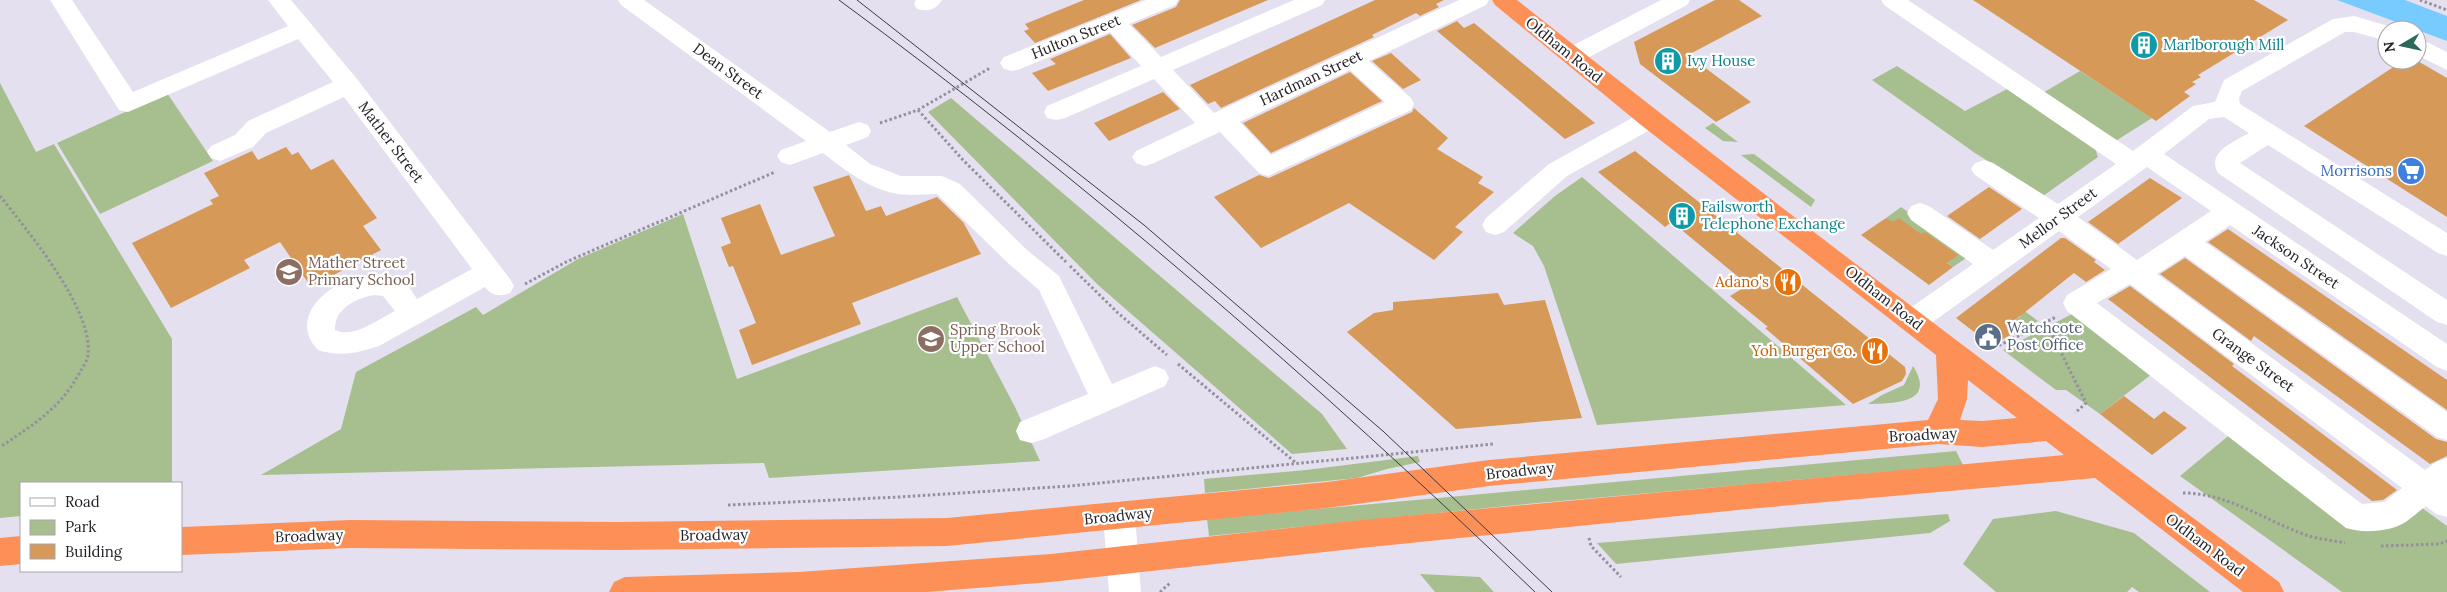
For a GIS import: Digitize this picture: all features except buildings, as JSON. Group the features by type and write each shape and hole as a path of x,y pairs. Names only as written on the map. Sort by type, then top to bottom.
{"highway":[{"name":"Oldham Road","path":"1503,0 1650,118 1950,350 2062,421 2099,465 2268,592"},
{"path":"1938,432 1940,423 1948,416 1952,401 1950,350"},
{"name":"Broadway","path":"182,541 350,534 617,536 946,532 1327,494 1489,474 1938,432 1982,434 2062,421"},
{"path":"625,592 809,586 1051,568 1532,517 2099,465"},
{"path":"0,552 20,550"}],"street":[{"path":"61,0 128,104 302,29"},
{"name":"Mather Street","path":"278,0 348,86 495,279"},
{"name":"Dean Street","path":"629,0 827,142 861,170 899,185 942,185 951,191 1018,257 1048,283 1105,399"},
{"name":"Hulton Street","path":"1004,64 1167,0"},
{"path":"1056,112 1314,0"},
{"name":"Hardman Street","path":"1145,157 1478,0"},
{"path":"1572,56 1679,0"},
{"name":"Jackson Street","path":"1892,0 2140,159 2230,212 2447,359"},
{"path":"1113,21 1160,68 1268,168 1402,104 1352,59"},
{"path":"2377,30 2354,24 2341,24 2232,86 2227,98 2228,108 2447,246"},
{"path":"2427,51 2447,62"},
{"path":"220,152 244,141 257,127 348,86"},
{"name":"Mellor Street","path":"1914,321 1994,265 2202,112 2228,108"},
{"path":"1495,224 1558,170 1650,118"},
{"path":"784,163 827,142 858,131"},
{"path":"2268,132 2227,159 2226,167 2447,314"},
{"name":"Grange Street","path":"1984,169 2058,217 2440,488"},
{"path":"2230,212 2148,267 2115,278 2076,303 2357,518 2391,515 2440,488"},
{"path":"1920,213 1994,265"},
{"path":"2185,242 2447,428"},
{"path":"412,315 495,279"},
{"path":"1031,431 1105,399 1167,366"},
{"path":"1119,515 1125,592"}],"path":[{"path":"2420,0 2447,10"},
{"path":"858,131 918,110 1004,64"},
{"path":"918,110 963,160 1118,313 1167,366 1295,462"},
{"path":"495,279 524,284 568,261 784,163"},
{"path":"0,196 48,258 80,318 88,354 71,390 43,419 0,447"},
{"path":"1990,350 2067,312 2076,303"},
{"path":"2046,322 2086,403 2062,421"},
{"path":"726,505 873,500 1039,488 1462,446"},
{"path":"2175,488 2183,493 2204,492 2225,499 2306,535 2353,545"},
{"path":"1587,533 1591,546 1621,578"},
{"path":"2372,545 2439,544 2447,541"}],"green space":[{"path":"1897,66 1965,111 2007,89 2095,148 2098,157 2043,196 1975,153 1872,80"},
{"path":"2080,71 2152,118 2114,142 2041,94"},
{"path":"0,83 36,152 54,144 172,339 172,482 20,482 20,516 0,518"},
{"path":"167,93 213,161 100,214 57,143"},
{"path":"951,98 1322,414 1347,449 1292,454 1098,285 928,112"},
{"path":"1713,123 1738,142 1723,141 1705,128"},
{"path":"1754,154 1815,200 1811,207 1741,155"},
{"path":"1582,177 1846,405 1597,425 1544,266 1533,246 1513,233 1555,196"},
{"path":"1901,207 1969,256 1953,267 1886,218"},
{"path":"683,214 737,379 957,297 1015,407 1040,461 769,478 764,463 261,475 341,429 356,372 476,307 483,315 578,259"},
{"path":"2014,303 2038,321 2019,331 2010,324 2021,316 2009,307"},
{"path":"2072,314 2152,374 2100,414 2066,390 2056,390 2003,350"},
{"path":"1913,366 1919,379 1920,388 1916,394 1900,402 1868,404 1904,385"},
{"path":"2233,432 2363,529 2418,505 2447,526 2447,592 2342,592 2180,476"},
{"path":"1956,451 1963,465 1517,505 1209,536 1207,519"},
{"path":"1418,456 1420,462 1357,478 1205,493 1204,479 1306,470"},
{"path":"2056,511 2134,533 2210,592 2139,592 2132,587 2127,592 1996,592 1963,564 1993,519"},
{"path":"1948,514 1950,521 1930,533 1616,564 1597,543"},
{"path":"1420,574 1480,577 1494,592 1435,592"}],"water":[{"path":"2337,0 2405,0 2447,16 2447,41 2427,34 2427,20 2391,20"}],"tram line":[{"path":"839,0 1020,139 1197,284 1368,436 1535,592"},
{"path":"857,0 1144,225 1384,432 1552,592"}],"place":[{"name":"Marlborough Mill","path":"2144,45"},
{"name":"Ivy House","path":"1668,61"},
{"name":"Morrisons","path":"2411,171"},
{"name":"Failsworth Telephone Exchange","path":"1682,216"},
{"name":"Mather Street Primary School","path":"289,272"},
{"name":"Adano's","path":"1788,282"},
{"name":"Watchcote Post Office","path":"1988,337"},
{"name":"Spring Brook Upper School","path":"931,339"},
{"name":"Yoh Burger Co.","path":"1875,351"}]}
